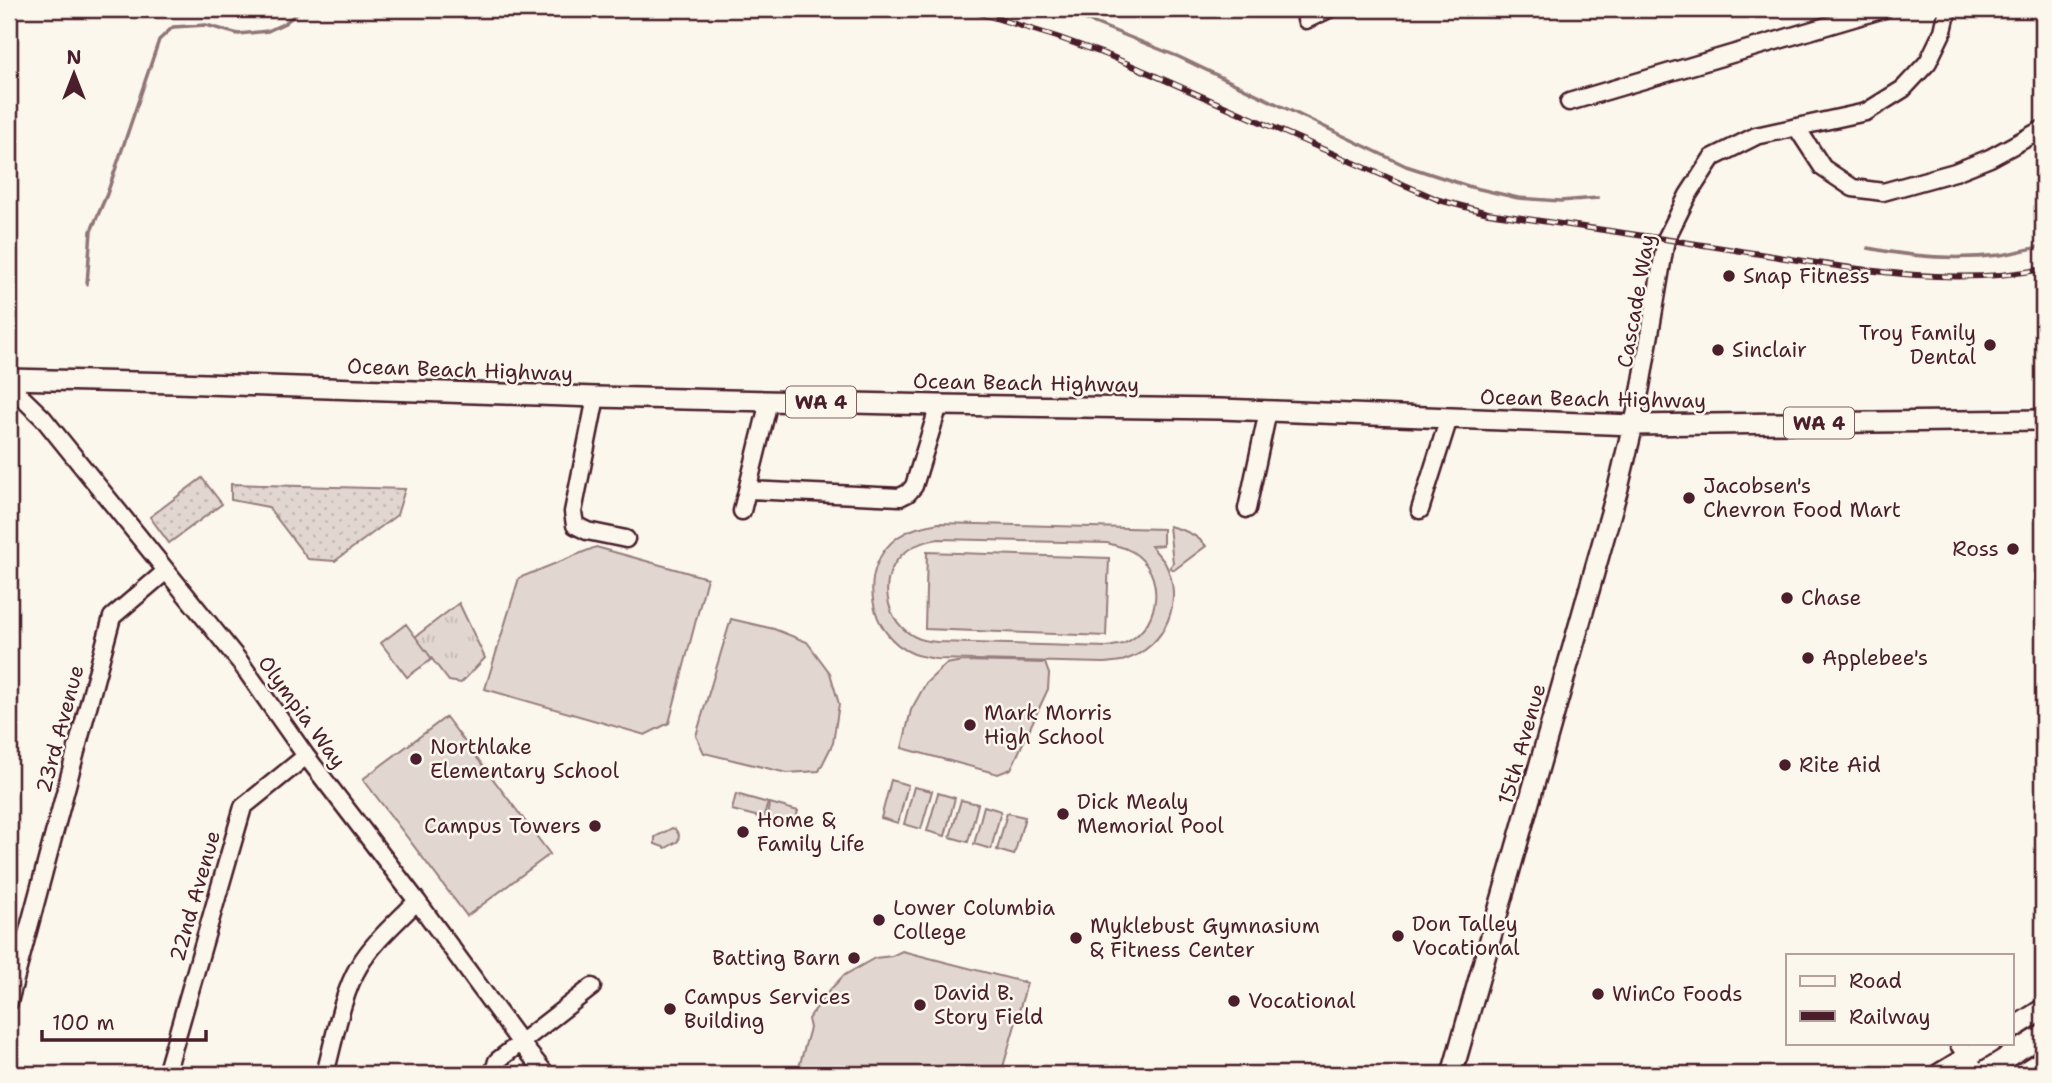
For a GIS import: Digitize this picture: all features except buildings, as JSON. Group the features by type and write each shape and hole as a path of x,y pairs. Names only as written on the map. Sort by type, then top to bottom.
{"main road":[{"name":"Ocean Beach Highway","path":"9,380 188,383 596,397 1268,411 1633,425 2043,420"},
{"name":"15th Avenue","path":"1452,1074 1618,488 1633,425"},
{"path":"2014,1028 2043,1009"},
{"path":"1979,1074 2043,1035"},
{"path":"1939,1074 1962,1050 1986,1044"}],"street":[{"path":"1306,20 1329,9"},
{"path":"1569,102 1884,9"},
{"name":"Cascade Way","path":"1633,425 1666,239 1688,195 1712,158 1756,136 1866,112 1903,89 1928,62 1943,31 1948,9"},
{"path":"1797,128 1823,168 1853,188 1884,192 1955,172 1990,158 2043,129"},
{"name":"Olympia Way","path":"9,385 43,418 240,662 306,756 546,1074"},
{"path":"596,397 573,512 575,525 587,531 625,539"},
{"path":"742,511 769,401"},
{"path":"748,490 900,497 914,486 939,405"},
{"path":"1247,509 1268,411"},
{"path":"1420,510 1449,418"},
{"name":"23rd Avenue","path":"9,1002 112,617 166,571"},
{"name":"22nd Avenue","path":"166,1074 243,807 306,756"},
{"path":"325,1074 351,981 376,942 417,901"},
{"path":"493,1074 497,1061 593,987"},
{"path":"1962,1050 1979,1074"}],"green space":[{"path":"202,478 222,504 169,543 150,517"},
{"path":"231,484 405,489 397,515 335,561 308,559 268,507 231,500"},
{"path":"939,523 1163,529 1163,545 1151,546 1165,563 1171,577 1172,607 1168,621 1151,645 1139,654 1118,662 935,659 914,654 898,645 877,617 873,582 877,565 885,550 898,537 913,529","holes":["939,539 1107,543 1127,549 1138,556 1153,578 1155,591 1151,616 1144,628 1123,644 1107,647 926,641 908,632 898,623 891,611 888,598 891,571 908,550 923,543"]},
{"path":"1169,526 1189,533 1206,546 1174,570 1170,567 1173,563"},
{"path":"596,547 707,578 669,723 645,735 485,689 519,578"},
{"path":"927,552 1109,558 1106,636 925,629"},
{"path":"459,603 485,658 461,683 449,681 415,637"},
{"path":"731,619 774,629 807,642 830,673 839,704 833,743 819,771 787,773 704,753 696,736"},
{"path":"406,624 432,659 407,677 381,643"},
{"path":"963,661 1045,663 1049,674 1048,689 1011,769 998,774 902,748 911,710 926,683 946,664"},
{"path":"446,717 550,854 467,916 363,779"},
{"path":"891,780 908,785 898,823 881,818"},
{"path":"914,787 932,791 921,829 904,824"},
{"path":"938,793 955,798 945,836 927,831"},
{"path":"736,794 768,803 763,818 732,810"},
{"path":"961,800 978,804 968,842 950,837"},
{"path":"770,803 798,811 794,825 766,818"},
{"path":"984,806 1001,811 991,849 974,844"},
{"path":"1007,813 1025,817 1014,855 997,850"},
{"path":"672,828 679,835 678,841 666,848 655,844 655,837"},
{"name":"David B. Story Field","path":"902,951 1027,983 1001,1074 797,1074 810,1028 808,1019 829,991 843,976 875,958 892,956"}],"waterway":[{"path":"87,284 91,231 107,194 159,40 173,27 206,25 238,34 268,31 285,23 298,9"},
{"path":"1054,9 1179,57 1406,166 1471,187 1518,198 1560,201 1598,198"},
{"path":"1868,248 1901,254 1967,257 2000,255 2043,246"}],"railway":[{"path":"966,9 1110,56 1439,200 1488,213 1895,273 1969,276 2043,269"}],"place":[{"name":"Snap Fitness","path":"1729,276"},
{"name":"Troy Family Dental","path":"1990,345"},
{"name":"Sinclair","path":"1718,350"},
{"name":"Jacobsen's Chevron Food Mart","path":"1689,498"},
{"name":"Ross","path":"2013,549"},
{"name":"Chase","path":"1787,598"},
{"name":"Applebee's","path":"1808,658"},
{"name":"Mark Morris High School","path":"970,725"},
{"name":"Northlake Elementary School","path":"416,759"},
{"name":"Rite Aid","path":"1785,765"},
{"name":"Dick Mealy Memorial Pool","path":"1063,814"},
{"name":"Campus Towers","path":"595,826"},
{"name":"Home & Family Life","path":"743,832"},
{"name":"Lower Columbia College","path":"879,920"},
{"name":"Don Talley Vocational","path":"1398,936"},
{"name":"Myklebust Gymnasium & Fitness Center","path":"1076,938"},
{"name":"Batting Barn","path":"854,958"},
{"name":"WinCo Foods","path":"1598,994"},
{"name":"Vocational","path":"1234,1001"},
{"name":"David B. Story Field","path":"920,1005"},
{"name":"Campus Services Building","path":"670,1009"}]}
